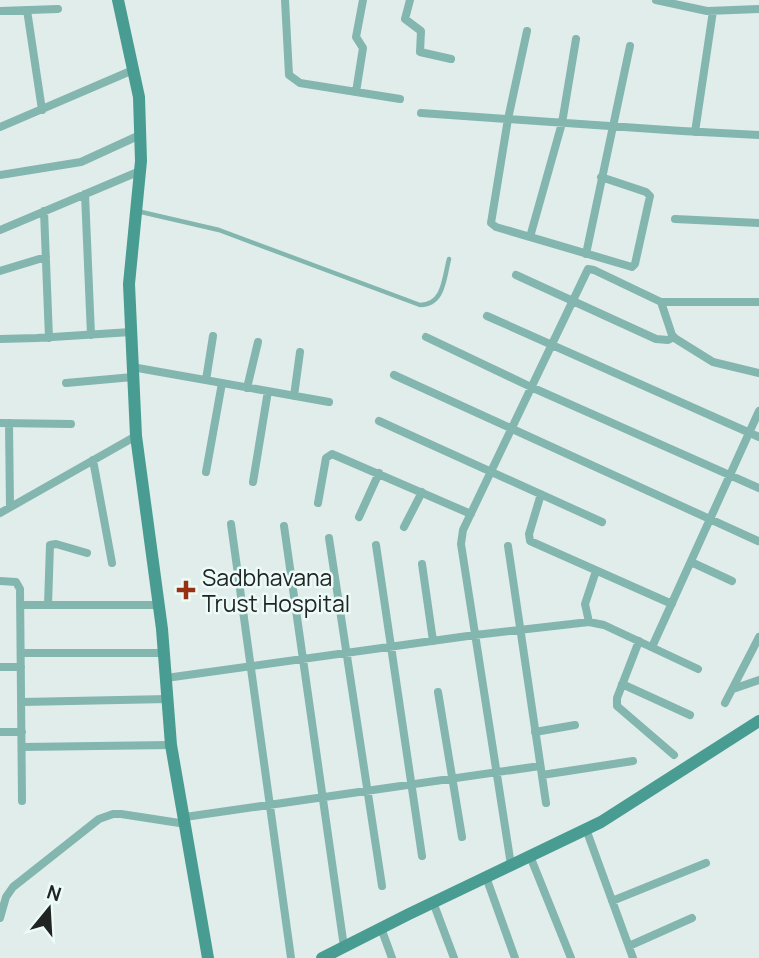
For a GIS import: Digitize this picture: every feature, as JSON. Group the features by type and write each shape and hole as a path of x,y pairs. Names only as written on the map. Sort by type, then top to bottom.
{"street":[{"path":"118,0 139,97 140,171 129,284 136,436 160,605 171,745 208,958"},
{"path":"285,0 291,78 300,83 400,99"},
{"path":"356,92 363,48 356,37 363,0"},
{"path":"410,0 405,19 421,31 420,52 451,59"},
{"path":"656,0 690,9 759,9"},
{"path":"0,11 58,9"},
{"path":"27,10 42,110"},
{"path":"695,132 713,11"},
{"path":"527,31 508,119 491,223 496,227 630,267 634,265 650,198 646,192 601,177"},
{"path":"530,237 562,123 576,39"},
{"path":"586,254 630,46"},
{"path":"0,127 133,70"},
{"path":"421,113 759,135"},
{"path":"0,175 81,162 140,135"},
{"path":"0,230 140,171"},
{"path":"85,194 91,335"},
{"path":"44,211 49,338"},
{"path":"675,219 759,223"},
{"path":"0,271 46,257"},
{"path":"511,865 461,544 463,530 585,271 591,269 661,302 759,302"},
{"path":"516,275 656,339 667,340 674,337"},
{"path":"661,302 674,337 713,362 759,373"},
{"path":"487,316 759,437"},
{"path":"0,338 49,338 131,332"},
{"path":"205,380 213,336"},
{"path":"426,337 531,387 759,488"},
{"path":"247,387 258,342"},
{"path":"294,396 300,352"},
{"path":"66,383 133,372 205,380 329,402"},
{"path":"394,374 758,541"},
{"path":"206,472 222,383"},
{"path":"253,482 268,391"},
{"path":"652,647 759,411"},
{"path":"379,421 602,522"},
{"path":"10,507 5,423 71,424"},
{"path":"0,513 136,436"},
{"path":"318,503 329,455 335,454 471,513"},
{"path":"93,460 112,563"},
{"path":"359,517 379,473"},
{"path":"404,527 422,492"},
{"path":"541,494 528,534 530,541 672,604"},
{"path":"231,524 292,958"},
{"path":"284,526 344,947"},
{"path":"329,538 382,886"},
{"path":"48,605 50,545 56,544 87,553"},
{"path":"376,545 422,856"},
{"path":"508,545 546,803"},
{"path":"691,562 732,581"},
{"path":"422,564 433,641"},
{"path":"589,622 585,604 596,571"},
{"path":"0,581 12,580 19,585 22,801"},
{"path":"20,605 160,605"},
{"path":"166,678 589,622 604,625 698,669"},
{"path":"725,703 759,637"},
{"path":"639,641 622,684 617,702 619,710 674,755"},
{"path":"21,653 164,653"},
{"path":"0,667 21,667"},
{"path":"733,689 759,680"},
{"path":"622,684 690,715"},
{"path":"438,692 462,837"},
{"path":"22,702 168,699"},
{"path":"326,957 433,902 601,822 759,721"},
{"path":"535,732 575,725"},
{"path":"0,732 22,732"},
{"path":"22,747 171,745"},
{"path":"0,918 9,892 99,819 113,814 186,821 271,805 497,772 633,761"},
{"path":"586,829 633,958"},
{"path":"530,856 571,958"},
{"path":"612,901 706,863"},
{"path":"486,877 514,958"},
{"path":"433,902 454,958"},
{"path":"629,946 692,918"},
{"path":"381,928 392,958"}],"lane":[{"path":"136,211 219,230 420,305 429,305 436,301 449,259"}],"place":[{"name":"Sadbhavana Trust Hospital","path":"186,590"}]}
